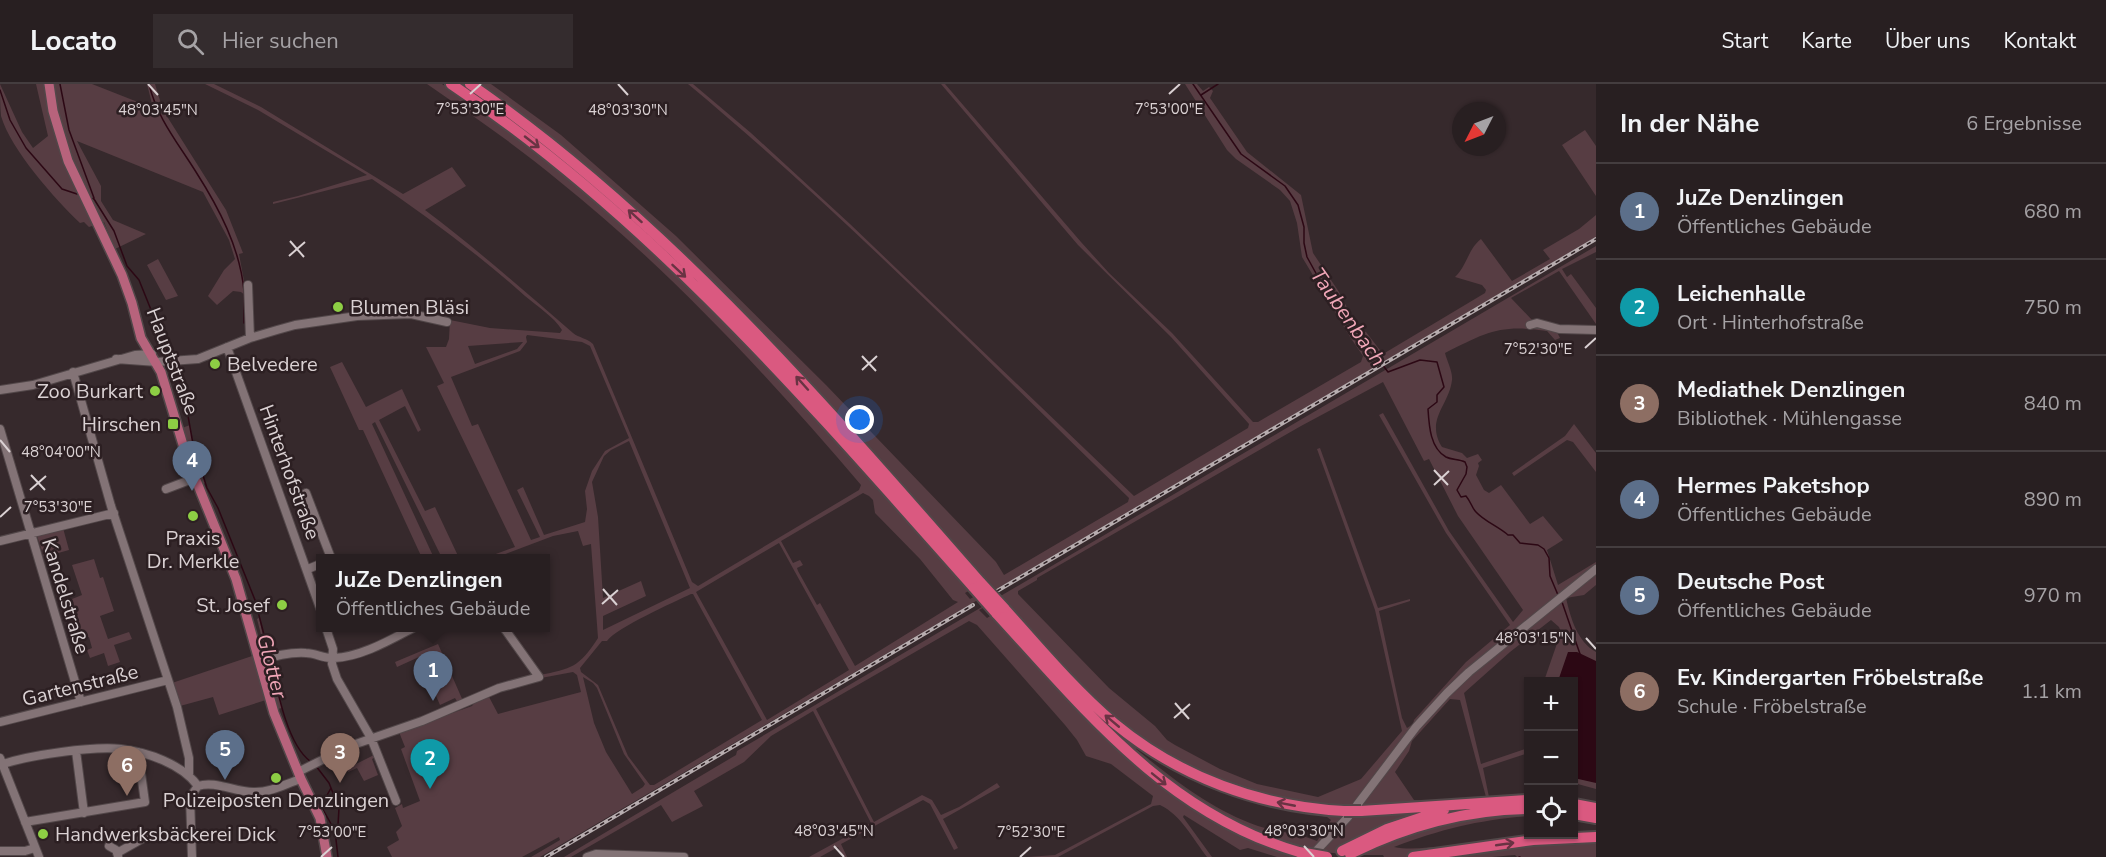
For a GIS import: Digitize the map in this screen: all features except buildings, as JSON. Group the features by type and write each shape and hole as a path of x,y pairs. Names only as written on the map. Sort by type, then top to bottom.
{"highway":[{"path":"451,84 510,125 567,170 694,285 805,400 978,586 1106,732 1162,782 1200,809 1233,827 1299,852 1328,857"},
{"path":"470,84 515,116 659,237 787,366 978,586"},
{"path":"1000,610 1103,713 1135,739 1166,759 1205,779 1252,796 1294,806 1346,814 1359,808 1524,800"},
{"path":"1464,804 1394,826 1346,853 1430,823 1477,812 1524,809"},
{"path":"1578,805 1596,808"},
{"path":"1578,815 1596,818"},
{"path":"1413,857 1533,840 1596,837"}],"main road":[{"name":"Hauptstraße","path":"49,84 61,142 81,191 122,275 141,338 154,358 168,391 195,478 267,659 274,713 299,775 320,818 327,857"}],"street":[{"path":"248,285 250,338"},
{"path":"0,390 33,385 135,355 172,361 198,359 250,338 295,325 357,316 411,314 447,322"},
{"path":"1530,325 1538,323 1559,329 1596,330"},
{"path":"135,355 141,338"},
{"name":"Hinterhofstraße","path":"227,347 316,593"},
{"path":"116,359 154,358"},
{"path":"73,372 114,513 168,680 185,740 189,758 189,774"},
{"name":"Kandelstraße","path":"0,429 81,702"},
{"path":"166,489 195,478"},
{"path":"311,497 330,554"},
{"path":"0,542 114,513"},
{"path":"308,569 316,566"},
{"path":"1359,808 1416,727 1447,693 1468,672 1596,569"},
{"path":"328,632 333,649 332,664 337,679 371,738 396,801"},
{"path":"267,659 306,653 332,658 352,655 403,632"},
{"path":"192,857 190,796 198,786 206,784 254,793 274,790 314,764 371,738 422,721 500,688 539,677 508,632"},
{"name":"Gartenstraße","path":"0,722 168,680"},
{"path":"39,857 1,761 112,748 151,756 189,774 198,786"},
{"path":"76,752 84,813"},
{"path":"25,822 145,802 138,752"},
{"path":"1317,850 1346,814"},
{"path":"109,846 118,855 149,835"},
{"path":"0,851 25,851 35,848"},
{"path":"587,857 596,854 684,857"}],"shaded area":[{"path":"0,84 22,132 33,148 48,136 36,84 92,84 153,108 147,84 155,84 163,110 226,210 243,253 239,254 247,297 241,292 233,291 217,305 208,296 224,270 235,259 229,240 203,192 77,141 101,186 101,201 113,220 146,234 115,249 104,222 89,227 84,222 80,223 47,188 14,144 1,116"},
{"path":"205,84 214,84 261,107 403,194 452,167 466,186 425,210 482,255 573,333 593,344 692,582 698,586 859,490 861,485 755,365 640,250 543,168 427,84 442,84 523,141 623,226 676,275 827,430 972,589 965,593 970,599 991,587 557,144 477,84 491,84 561,135 676,236 826,385 996,562 1004,575 1128,502 1129,498 967,339 802,183 688,84 693,84 751,133 850,224 1134,496 1248,428 1249,424 1171,337 1078,245 941,84 945,84 1109,273 1172,333 1253,422 1258,422 1361,362 1363,356 1302,257 1297,223 1290,201 1280,190 1227,150 1185,84 1197,84 1203,91 1209,87 1213,91 1210,98 1247,152 1301,195 1313,253 1339,292 1358,329 1354,332 1359,330 1366,332 1383,354 1485,293 1486,290 1482,285 1455,277 1481,239 1512,281 1550,259 1543,250 1579,229 1596,215 1596,237 540,857 531,857 560,840 559,837 522,857 392,857 387,847 399,840 396,832 402,826 395,808 402,804 403,808 420,801 401,749 405,747 399,732 472,706 488,695 498,714 581,692 577,675 573,672 541,678 539,675 574,665 580,661 598,638 591,544 583,546 578,531 553,536 506,554 496,554 515,547 437,386 444,383 426,347 446,347 450,320 490,328 560,333 562,330 550,316 469,250 372,179 273,204 273,202 367,175 258,110","holes":["527,335 582,342 590,346 629,438 605,451 592,471 585,491 587,509 585,522 544,535 523,487 517,490 540,537 531,540 478,424 472,426 451,377 520,351 527,342","523,342 517,349 475,364 468,346","629,441 690,588 603,630 603,616 646,596 641,581 603,598 598,517 592,482 604,456","863,493 873,500 875,513 920,559 953,600 958,602 855,666 820,603 817,605 798,571 797,568 803,565 800,560 793,563 781,541","779,543 849,670 767,720 696,592","691,594 762,720 654,785 650,785 628,756 598,685 581,672 580,668 602,641 607,641 622,629","583,677 597,688 624,754 645,784 643,787 632,794 606,752 594,723"]},
{"path":"1585,130 1596,146 1596,196 1562,145"},
{"path":"1596,246 1596,252 1562,269 1567,277 1571,274 1596,308 1596,324 1559,271 1511,298 1532,320 1554,326 1560,338 1555,340 1547,331 1505,329 1483,335 1445,353 1452,380 1436,428 1442,447 1462,453 1467,458 1478,454 1482,460 1478,463 1476,475 1484,490 1489,493 1501,485 1530,524 1543,516 1563,540 1547,550 1558,585 1596,562 1596,585 1584,595 1566,598 1579,636 1596,652 1596,789 1578,784 1578,677 1545,677 1561,632 1551,620 1510,652 1464,693 1481,764 1524,749 1524,754 1483,768 1489,797 1524,796 1524,816 1460,826 1394,847 1408,849 1528,839 1578,839 1578,834 1596,832 1596,857 1517,857 1515,855 1384,857 1383,855 1320,852 1303,857 1277,857 1248,848 1240,850 1184,815 1183,817 1212,857 1207,857 1180,821 1160,805 1153,806 1058,857 1027,857 1055,855 1151,804 1153,796 1111,764 1086,756 1065,725 977,625 969,621 816,709 874,822 922,795 932,800 941,815 959,807 997,783 1000,787 943,819 958,848 954,850 930,804 923,800 841,844 847,857 843,857 838,847 820,857 809,857 871,823 813,711 771,736 744,762 694,791 703,806 672,822 661,805 571,857 564,857 736,755 737,751","holes":["1383,382 1424,461 1429,459 1458,516 1523,610 1513,622 1449,531 1383,413 1379,415 1446,533 1510,625 1466,662 1414,720 1413,724 1407,728 1402,718 1379,611 1410,601 1410,599 1378,608 1320,448 1317,449 1375,610 1402,731 1361,779 1318,797 1257,784 1220,769 1175,745 1109,688 1018,594 1018,591 1037,578 1301,426","1001,598 1008,605 987,618 979,610","1450,699 1460,700 1486,797 1414,800 1395,772 1409,751 1412,741","1137,746 1179,772 1220,789 1273,805 1327,817 1331,820 1317,841 1258,826 1209,803 1136,749"]},
{"path":"158,259 178,296 166,300 147,265"},
{"path":"342,362 366,407 402,389 421,430 418,432 405,406 379,420 425,511 435,507 457,554 440,554 375,422 372,424 432,554 420,554 363,430 359,430 330,367"},
{"path":"1574,424 1596,453 1596,472 1573,442 1567,440 1514,476 1512,473 1565,436"},
{"path":"190,425 193,444 205,483 201,485 182,428"},
{"path":"63,528 69,550 44,557 37,536"},
{"path":"94,559 100,578 103,577 114,611 100,616 108,639 129,632 132,639 114,645 120,662 108,666 104,653 90,658 87,650 92,648 89,637 82,639 74,616 78,615 77,612 73,613 71,606 74,605 72,599 82,595 72,565"},
{"path":"259,618 282,708 278,709 264,664 267,658 257,619"},
{"path":"438,644 463,701 458,703 455,698 440,705 419,657 397,667 395,662"},
{"path":"1568,652 1577,652 1596,661 1596,783 1578,779 1578,677 1559,677"},
{"path":"255,655 266,700 219,715 213,697 180,706 172,683"},
{"path":"376,754 377,756 372,759 378,775 364,781 357,768 348,772 346,769"}],"waterway":[{"path":"60,84 69,130 94,198"},
{"path":"149,84 157,108 213,200 233,244 242,275 244,323"},
{"name":"Taubenbach","path":"1193,84 1241,154 1285,186 1298,205 1304,227 1307,257 1323,286 1388,372 1420,360 1437,362 1444,387 1437,395 1437,402 1428,409 1430,429 1441,453 1448,458 1465,462 1466,474 1457,490 1461,497 1466,496 1479,515 1487,521 1508,535 1513,535 1520,543 1538,545 1544,549 1549,558 1550,576 1558,595"},
{"path":"1201,95 1218,84"},
{"name":"Glotter","path":"0,90 10,120 26,148 62,189 80,195"},
{"name":"Glotter","path":"90,198 94,199 114,231 127,266 139,280 170,357"},
{"name":"Glotter","path":"173,365 184,394"},
{"name":"Glotter","path":"185,399 193,444 207,488 218,508 255,600 269,654"},
{"name":"Taubenbach","path":"1562,602 1580,654"},
{"name":"Glotter","path":"271,661 289,729 302,753 310,761"},
{"name":"Glotter","path":"316,766 329,783 339,808 338,825 335,831 338,857"},
{"name":"Glotter","path":"331,788 321,806 335,831"}],"railway":[{"path":"997,591 1596,239"},
{"path":"546,857 973,605"}],"place":[{"name":"Blumen Bläsi","path":"338,307"},
{"name":"Belvedere","path":"215,364"},
{"name":"Zoo Burkart","path":"155,391"},
{"name":"Hirschen","path":"173,424"},
{"name":"Hermes Paketshop","path":"192,491"},
{"name":"Praxis Dr. Merkle","path":"193,516"},
{"name":"St. Josef","path":"282,605"},
{"name":"JuZe Denzlingen","path":"433,701"},
{"name":"Polizeiposten Denzlingen","path":"276,778"},
{"name":"Deutsche Post","path":"225,780"},
{"name":"Mediathek Denzlingen","path":"340,783"},
{"name":"Leichenhalle","path":"430,789"},
{"name":"Ev. Kindergarten Fröbelstraße","path":"127,796"},
{"name":"Handwerksbäckerei Dick","path":"43,834"}]}
